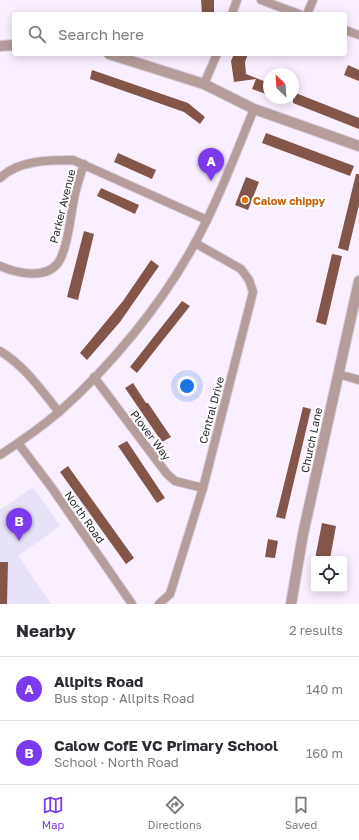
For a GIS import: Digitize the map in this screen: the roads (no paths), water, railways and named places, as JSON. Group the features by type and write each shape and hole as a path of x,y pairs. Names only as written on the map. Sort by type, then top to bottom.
{"street":[{"path":"233,12 237,0"},
{"path":"261,0 294,12"},
{"path":"308,12 313,0"},
{"path":"347,31 359,35"},
{"path":"0,46 12,44"},
{"path":"115,56 204,84 254,109 359,146"},
{"path":"204,84 216,56"},
{"path":"0,456 58,412 94,377 122,347 167,290 207,220 254,109"},
{"name":"Parker Avenue","path":"0,178 12,170 27,164 52,160 73,160 207,220"},
{"name":"Parker Avenue","path":"0,266 24,273 37,273 49,271 58,262 66,244 75,193 84,164"},
{"name":"Central Drive","path":"159,604 170,594 202,488 253,292 249,280 240,269 195,243"},
{"name":"Church Lane","path":"291,604 303,534 359,281"},
{"path":"0,351 12,358 29,375 58,412"},
{"path":"338,374 359,380"},
{"name":"Plover Way","path":"94,377 167,474 175,481 202,488"},
{"name":"North Road","path":"18,443 52,488 132,604"}],"place":[{"name":"Allpits Road","path":"211,181"},
{"name":"Calow chippy","path":"245,200"},
{"name":"Calow CofE VC Primary School","path":"19,541"}]}
